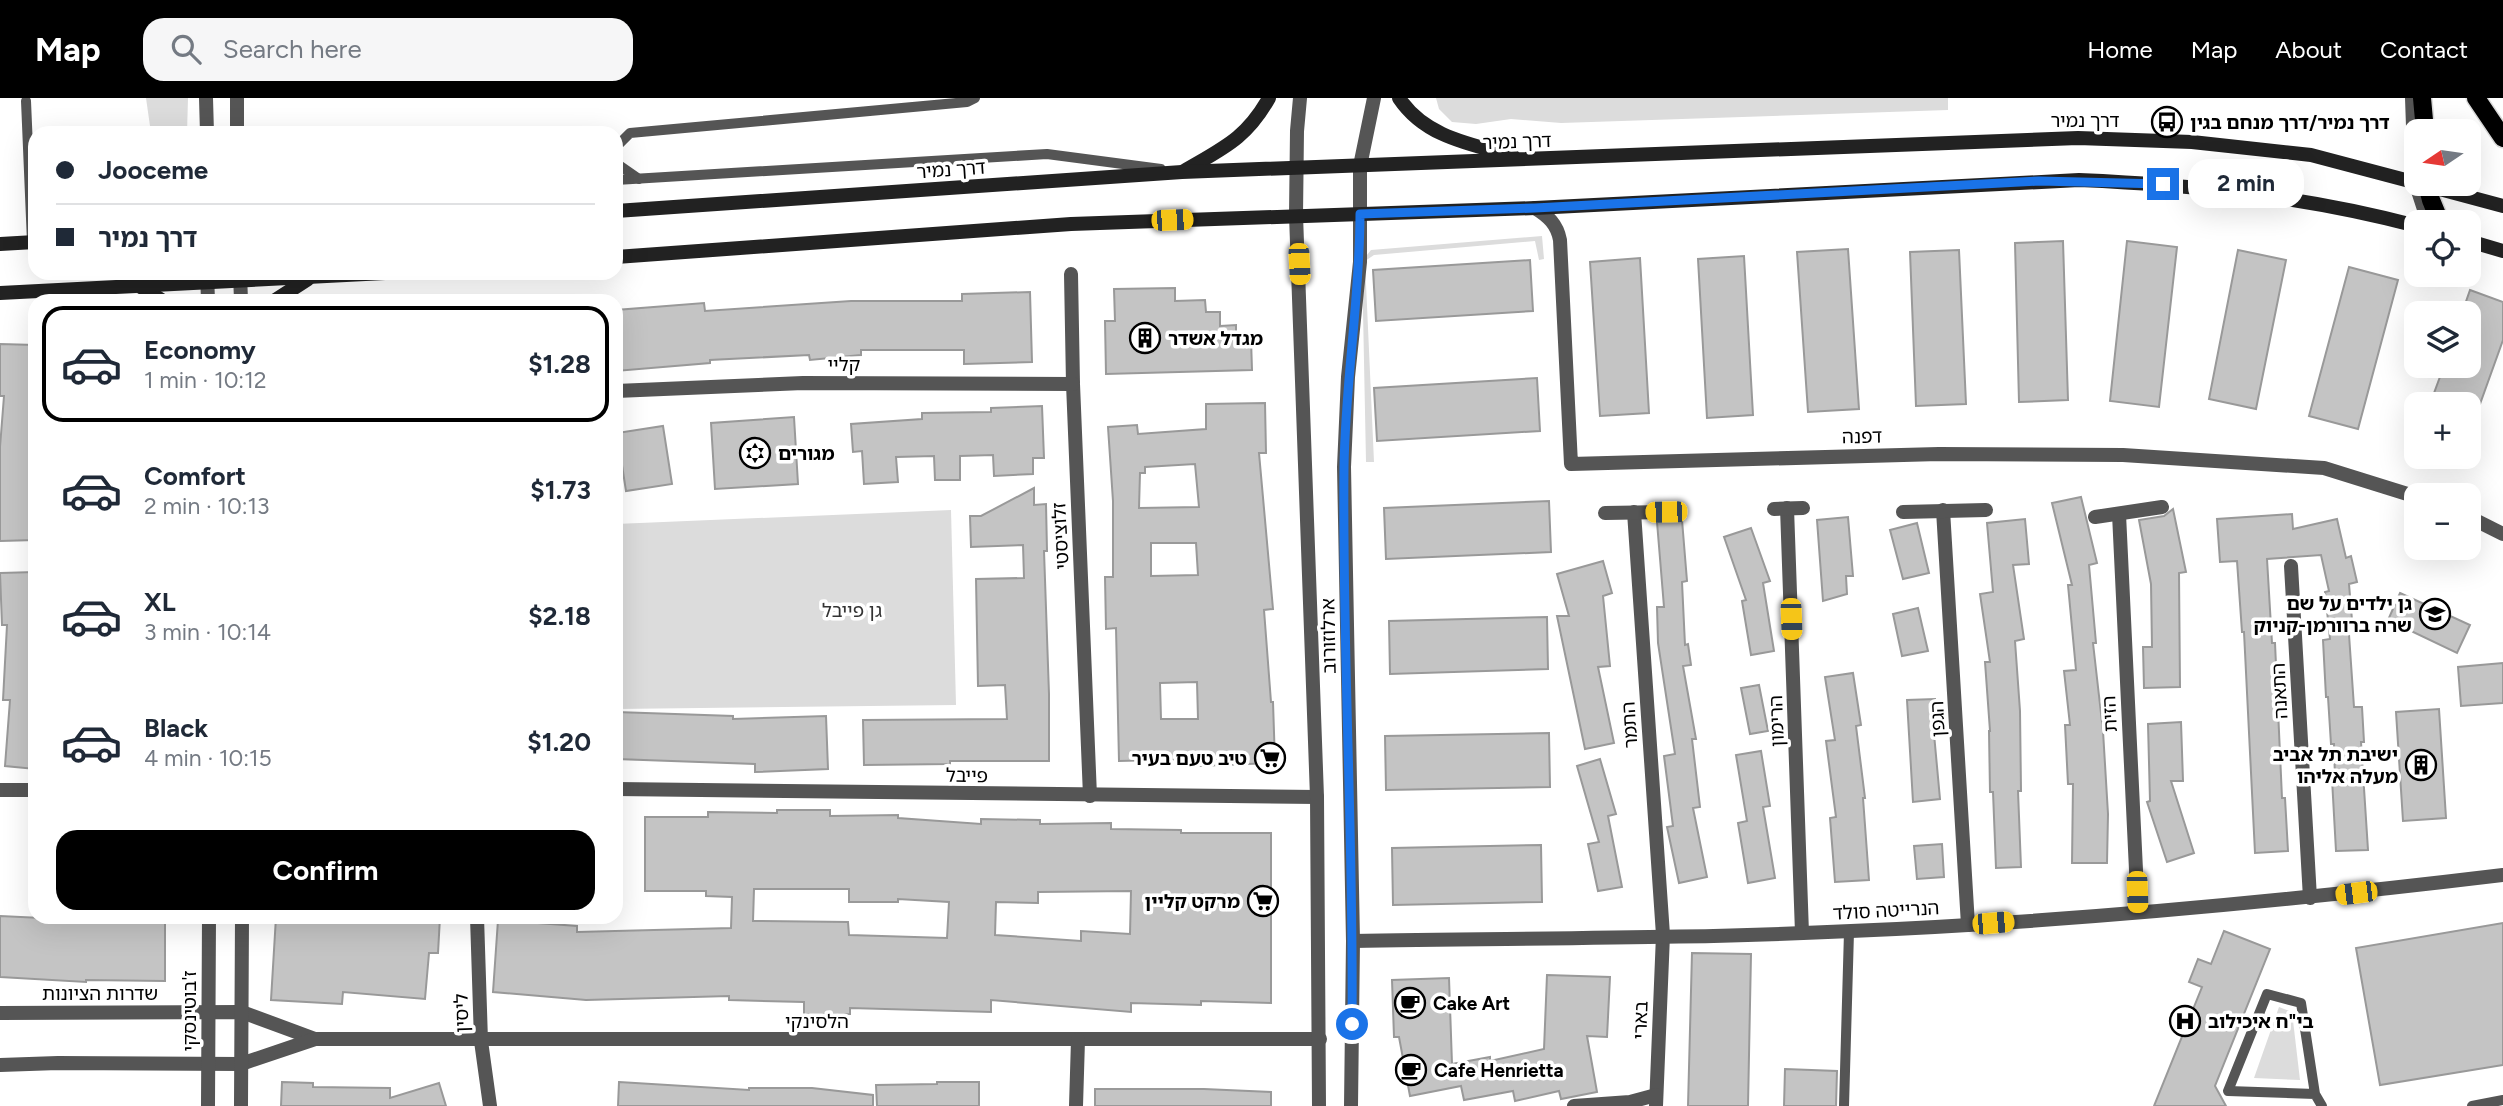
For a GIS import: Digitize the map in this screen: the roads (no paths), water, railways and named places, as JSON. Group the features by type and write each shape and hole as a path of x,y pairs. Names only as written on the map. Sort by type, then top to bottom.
{"main road":[{"path":"1182,172 1235,141 1254,123 1269,98"},
{"path":"1399,98 1408,112 1443,136 1524,160"},
{"path":"2422,98 2424,119"},
{"path":"2476,98 2503,138"},
{"name":"דרך נמיר","path":"623,211 1182,172 2078,138 2192,142 2311,155 2404,180"},
{"path":"623,256 1071,224 1535,208 2079,180 2247,191 2404,223"},
{"name":"דרך נמיר","path":"2466,196 2503,206"},
{"path":"0,244 28,242"},
{"path":"2481,244 2503,251"},
{"path":"0,293 141,287 192,280"},
{"path":"285,294 306,280"},
{"path":"141,287 152,294"}],"street":[{"path":"206,98 206,126"},
{"path":"237,98 237,126"},
{"name":"ארלוזורוב","path":"1300,98 1296,215 1317,797 1319,1106"},
{"name":"ארלוזורוב","path":"1351,1106 1353,941 1344,467 1348,377 1360,262 1360,166 1374,98"},
{"name":"דפנה","path":"1535,208 1549,217 1560,240 1571,464 1939,454 2123,455 2324,468 2404,493"},
{"name":"זלוציסטי","path":"1072,274 1073,384 1090,796"},
{"name":"קליי","path":"623,391 803,383 1073,384"},
{"path":"2095,517 2162,507"},
{"name":"הרימון","path":"1802,933 1781,509 1803,508"},
{"name":"הגפן","path":"1943,510 1968,925"},
{"path":"1903,512 1986,510"},
{"name":"התמר","path":"1634,512 1663,935"},
{"path":"1605,513 1666,512"},
{"name":"הזית","path":"2119,514 2138,912"},
{"path":"2481,523 2503,534"},
{"name":"התאנה","path":"2291,566 2310,898"},
{"name":"פייבל","path":"623,789 1317,797"},
{"path":"0,790 28,790"},
{"name":"הנרייטה סולד","path":"1353,941 1849,932 2310,898 2503,875"},
{"name":"ז'בוטינסקי","path":"208,1106 209,924"},
{"path":"241,1106 242,924"},
{"name":"ליסין","path":"477,924 481,1041 490,1106"},
{"name":"בארי","path":"1656,1101 1663,935"},
{"name":"הלסינקי","path":"242,1012 315,1040"},
{"name":"שדרות הציונות","path":"0,1013 242,1012"},
{"name":"הלסינקי","path":"242,1064 315,1040 1320,1039"},
{"path":"1076,1106 1078,1040"},
{"path":"0,1065 242,1064"},
{"path":"1574,1106 1656,1101"}],"lane":[{"path":"623,140 630,133 967,102 975,98"},
{"path":"2410,98 2413,119"},
{"path":"26,102 28,137"},
{"path":"623,180 1047,154 1182,172"},
{"path":"623,168 639,179"},
{"path":"1844,1106 1849,932"},
{"path":"2315,1094 2228,1091 2267,994 2301,1003 2315,1094 2322,1106"},
{"path":"2472,1106 2503,1100"}],"place":[{"name":"דרך נמיר/דרך מנחם בגין","path":"2167,122"},
{"name":"מגדל אשדר","path":"1145,338"},
{"name":"מגורים","path":"755,453"},
{"name":"גן ילדים על שם שרה ברוורמן-קניוק","path":"2435,614"},
{"name":"טיב טעם בעיר","path":"1270,758"},
{"name":"ישיבת תל אביב מעלה אליהו","path":"2421,765"},
{"name":"מרקט קליין","path":"1263,901"},
{"name":"Cake Art","path":"1410,1003"},
{"name":"בי\"ח איכילוב","path":"2185,1021"},
{"name":"Cafe Henrietta","path":"1411,1070"}],"park label":[{"name":"גן פייבל","path":"852,610"}]}
